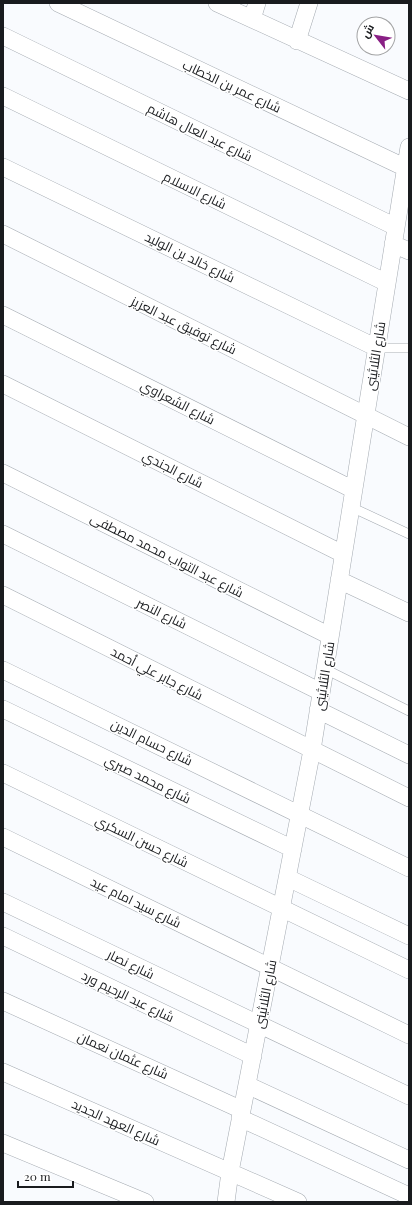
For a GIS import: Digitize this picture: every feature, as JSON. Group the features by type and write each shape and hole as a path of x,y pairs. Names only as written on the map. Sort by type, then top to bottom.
{"street":[{"name":"شارع عمر بن الخطاب","path":"58,3 408,157"},
{"path":"217,3 254,11 297,40 409,91"},
{"path":"297,40 309,3"},
{"name":"شارع عبد العال هاشم","path":"3,36 396,227"},
{"name":"شارع الاسلام","path":"3,96 387,283"},
{"name":"شارع الثلاثينى","path":"226,1202 241,1114 312,750 408,157"},
{"name":"شارع خالد بن الوليد","path":"3,166 377,348"},
{"name":"شارع توفيق عبد العزيز","path":"3,234 409,436"},
{"path":"393,244 409,252"},
{"name":"شارع الشعراوي","path":"3,314 354,490"},
{"name":"شارع الجندي","path":"3,384 343,554"},
{"name":"شارع عبد التواب محمد مصطفى","path":"3,473 330,636"},
{"name":"شارع النصر","path":"3,534 321,692"},
{"path":"339,580 409,613"},
{"name":"شارع جابر علي أحمد","path":"3,595 409,798"},
{"name":"شارع حسام الدين","path":"3,670 409,868"},
{"name":"شارع محمد صبري","path":"3,709 293,849"},
{"path":"318,710 409,755"},
{"name":"شارع حسن السكري","path":"3,773 409,970"},
{"name":"شارع سيد امام عيد","path":"3,837 409,1035"},
{"path":"288,878 409,936"},
{"name":"شارع نصار","path":"3,902 409,1096"},
{"name":"شارع عبد الرحيم ورد","path":"3,936 253,1056"},
{"name":"شارع عثمان نعمان","path":"3,1001 409,1196"},
{"name":"شارع العهد الجديد","path":"3,1072 298,1202"},
{"path":"247,1085 409,1160"},
{"path":"3,1143 145,1202"}],"lane":[{"path":"377,348 409,348"},
{"path":"351,507 409,534"},
{"path":"325,669 409,710"}]}
